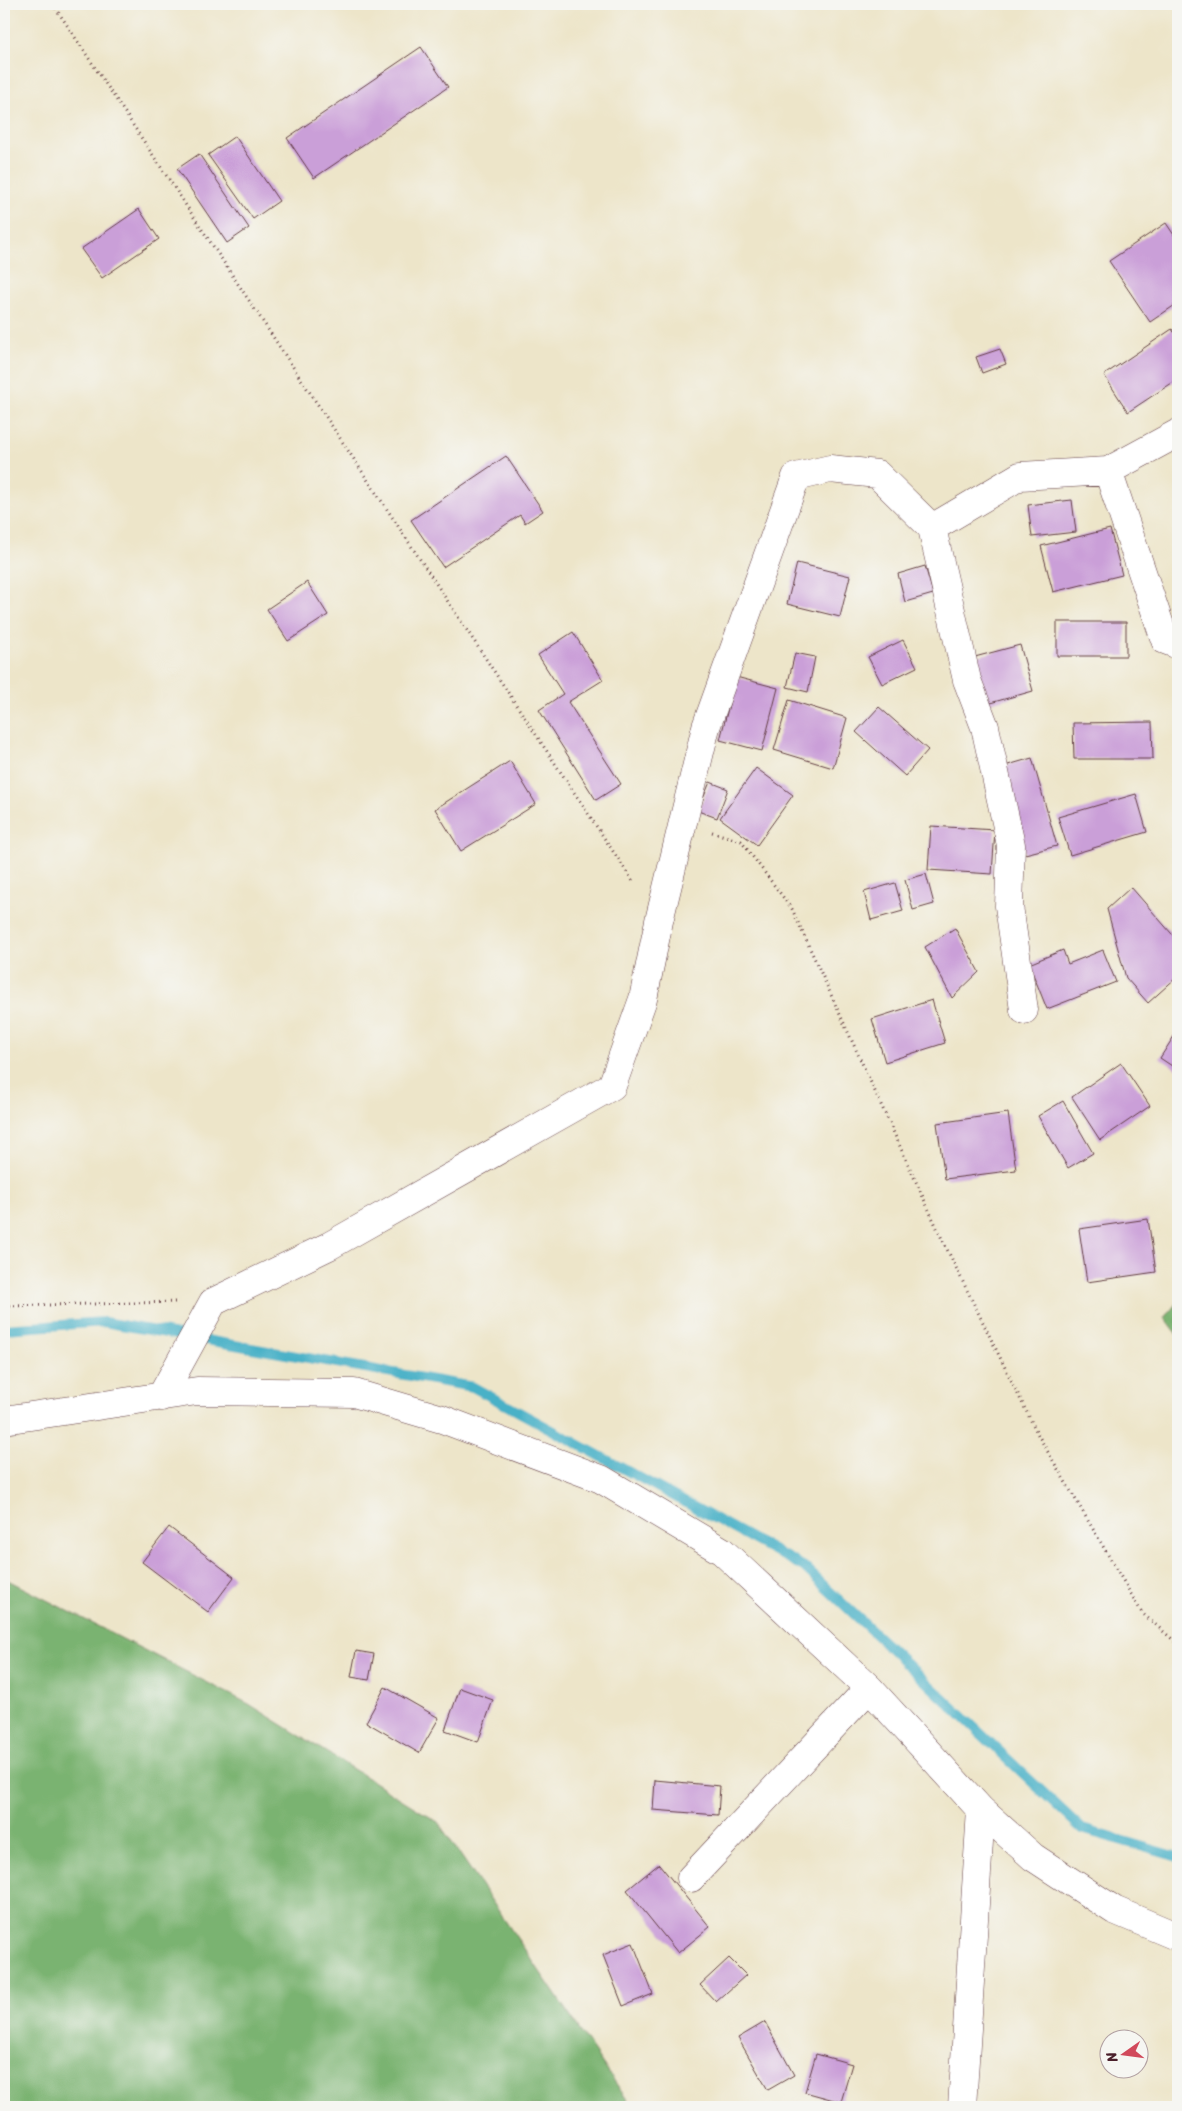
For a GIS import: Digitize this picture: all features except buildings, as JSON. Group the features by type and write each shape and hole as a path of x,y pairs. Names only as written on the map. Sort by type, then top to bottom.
{"street":[{"path":"932,528 1020,476 1108,471 1178,433"},
{"path":"161,1396 212,1302 329,1246 612,1086 644,999 659,921 706,728 796,477 830,468 877,474 932,528 967,680 985,727 1011,846 1009,906 1024,1010"},
{"path":"1108,471 1165,640 1178,645"},
{"path":"4,1420 197,1392 354,1393 442,1420 601,1479 722,1551 868,1688 981,1810 1033,1857 1114,1910 1178,1937"},
{"path":"691,1878 868,1688"},
{"path":"962,2107 981,1810"}],"path":[{"path":"53,4 659,921"},
{"path":"683,824 741,841 792,909 943,1241 1038,1435 1142,1613 1178,1644"},
{"path":"4,1306 212,1302"}],"green space":[{"path":"1178,1301 1178,1336 1165,1318"},
{"path":"4,1578 249,1704 438,1822 632,2107 4,2107"}],"waterway":[{"path":"4,1329 104,1322 473,1387 804,1567 1082,1829 1178,1857"}]}
